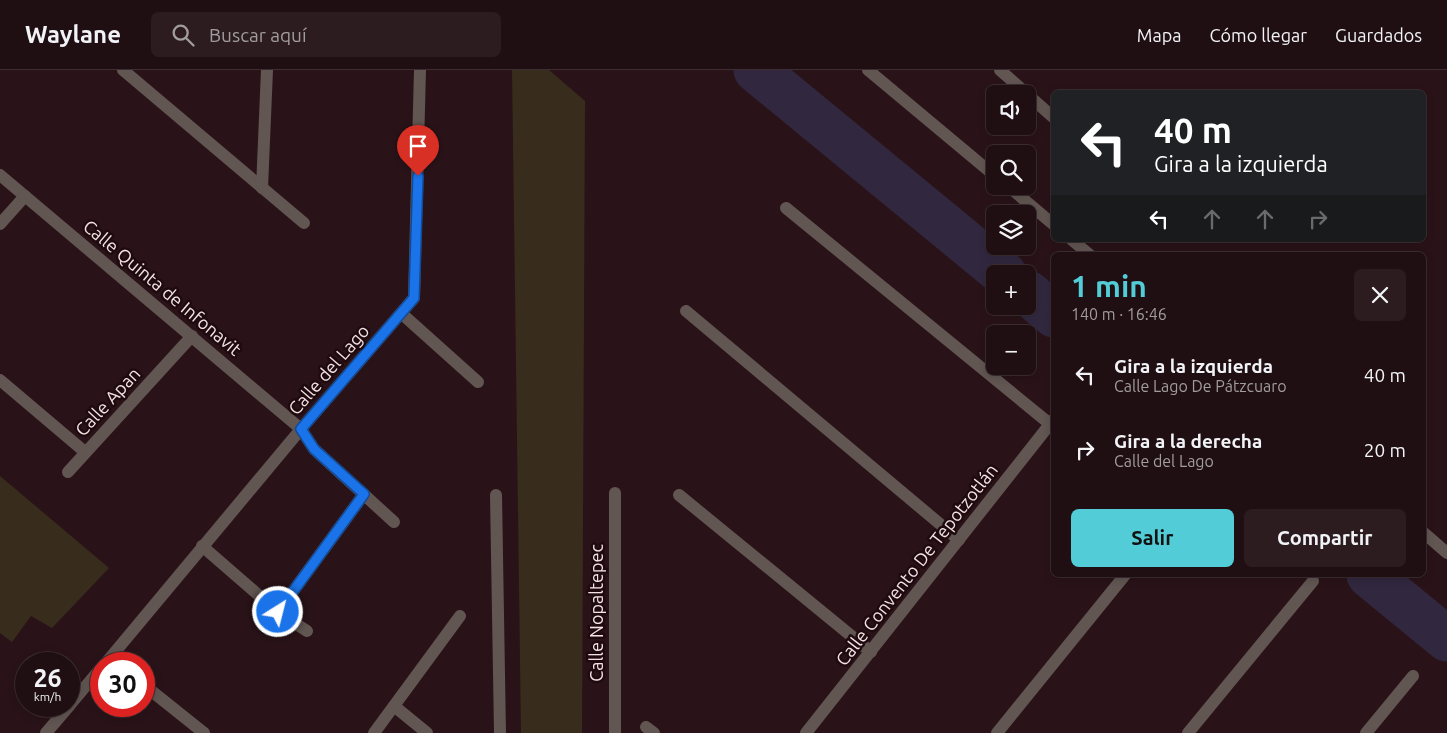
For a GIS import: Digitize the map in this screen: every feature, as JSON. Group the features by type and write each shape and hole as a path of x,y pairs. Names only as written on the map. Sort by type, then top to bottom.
{"street":[{"path":"123,70 304,223"},
{"path":"262,188 267,70"},
{"name":"Calle del Lago","path":"117,652 202,546 414,298 420,70"},
{"path":"868,70 986,168"},
{"path":"1000,70 1017,85"},
{"path":"1036,102 1051,115"},
{"name":"Calle Quinta de Infonavit","path":"0,174 301,429 314,449 394,522"},
{"path":"1019,195 1051,222"},
{"path":"0,224 25,196"},
{"path":"786,208 1051,421"},
{"path":"1074,242 1086,252"},
{"path":"686,311 959,540"},
{"path":"401,313 478,382"},
{"name":"Calle Apan","path":"0,380 85,452 192,336"},
{"name":"Calle Convento De Tepotzotlán","path":"806,733 1051,423"},
{"path":"68,472 85,452"},
{"name":"Calle Nopaltepec","path":"615,493 615,733"},
{"path":"278,612 364,494"},
{"path":"679,494 871,652"},
{"path":"496,495 500,733"},
{"path":"1426,535 1447,553"},
{"path":"202,546 278,612 307,630"},
{"path":"997,733 1123,577"},
{"path":"1188,733 1313,582"},
{"path":"374,733 460,616"},
{"path":"1366,733 1413,676"},
{"name":"Calle del Lago","path":"80,694 90,683"},
{"path":"155,695 197,731"},
{"path":"394,706 426,733"},
{"name":"Calle del Lago","path":"46,733 60,717"}],"shaded area":[{"path":"512,70 549,70 585,101 582,733 521,733"},
{"path":"0,476 109,568 52,628 31,616 12,642 0,633"}],"waterway":[{"path":"756,70 993,265"},
{"path":"1036,300 1051,312"},
{"path":"1371,577 1447,639"}],"route":[{"path":"278,612 364,494 314,449 301,429 347,378 414,298 418,176"}]}
